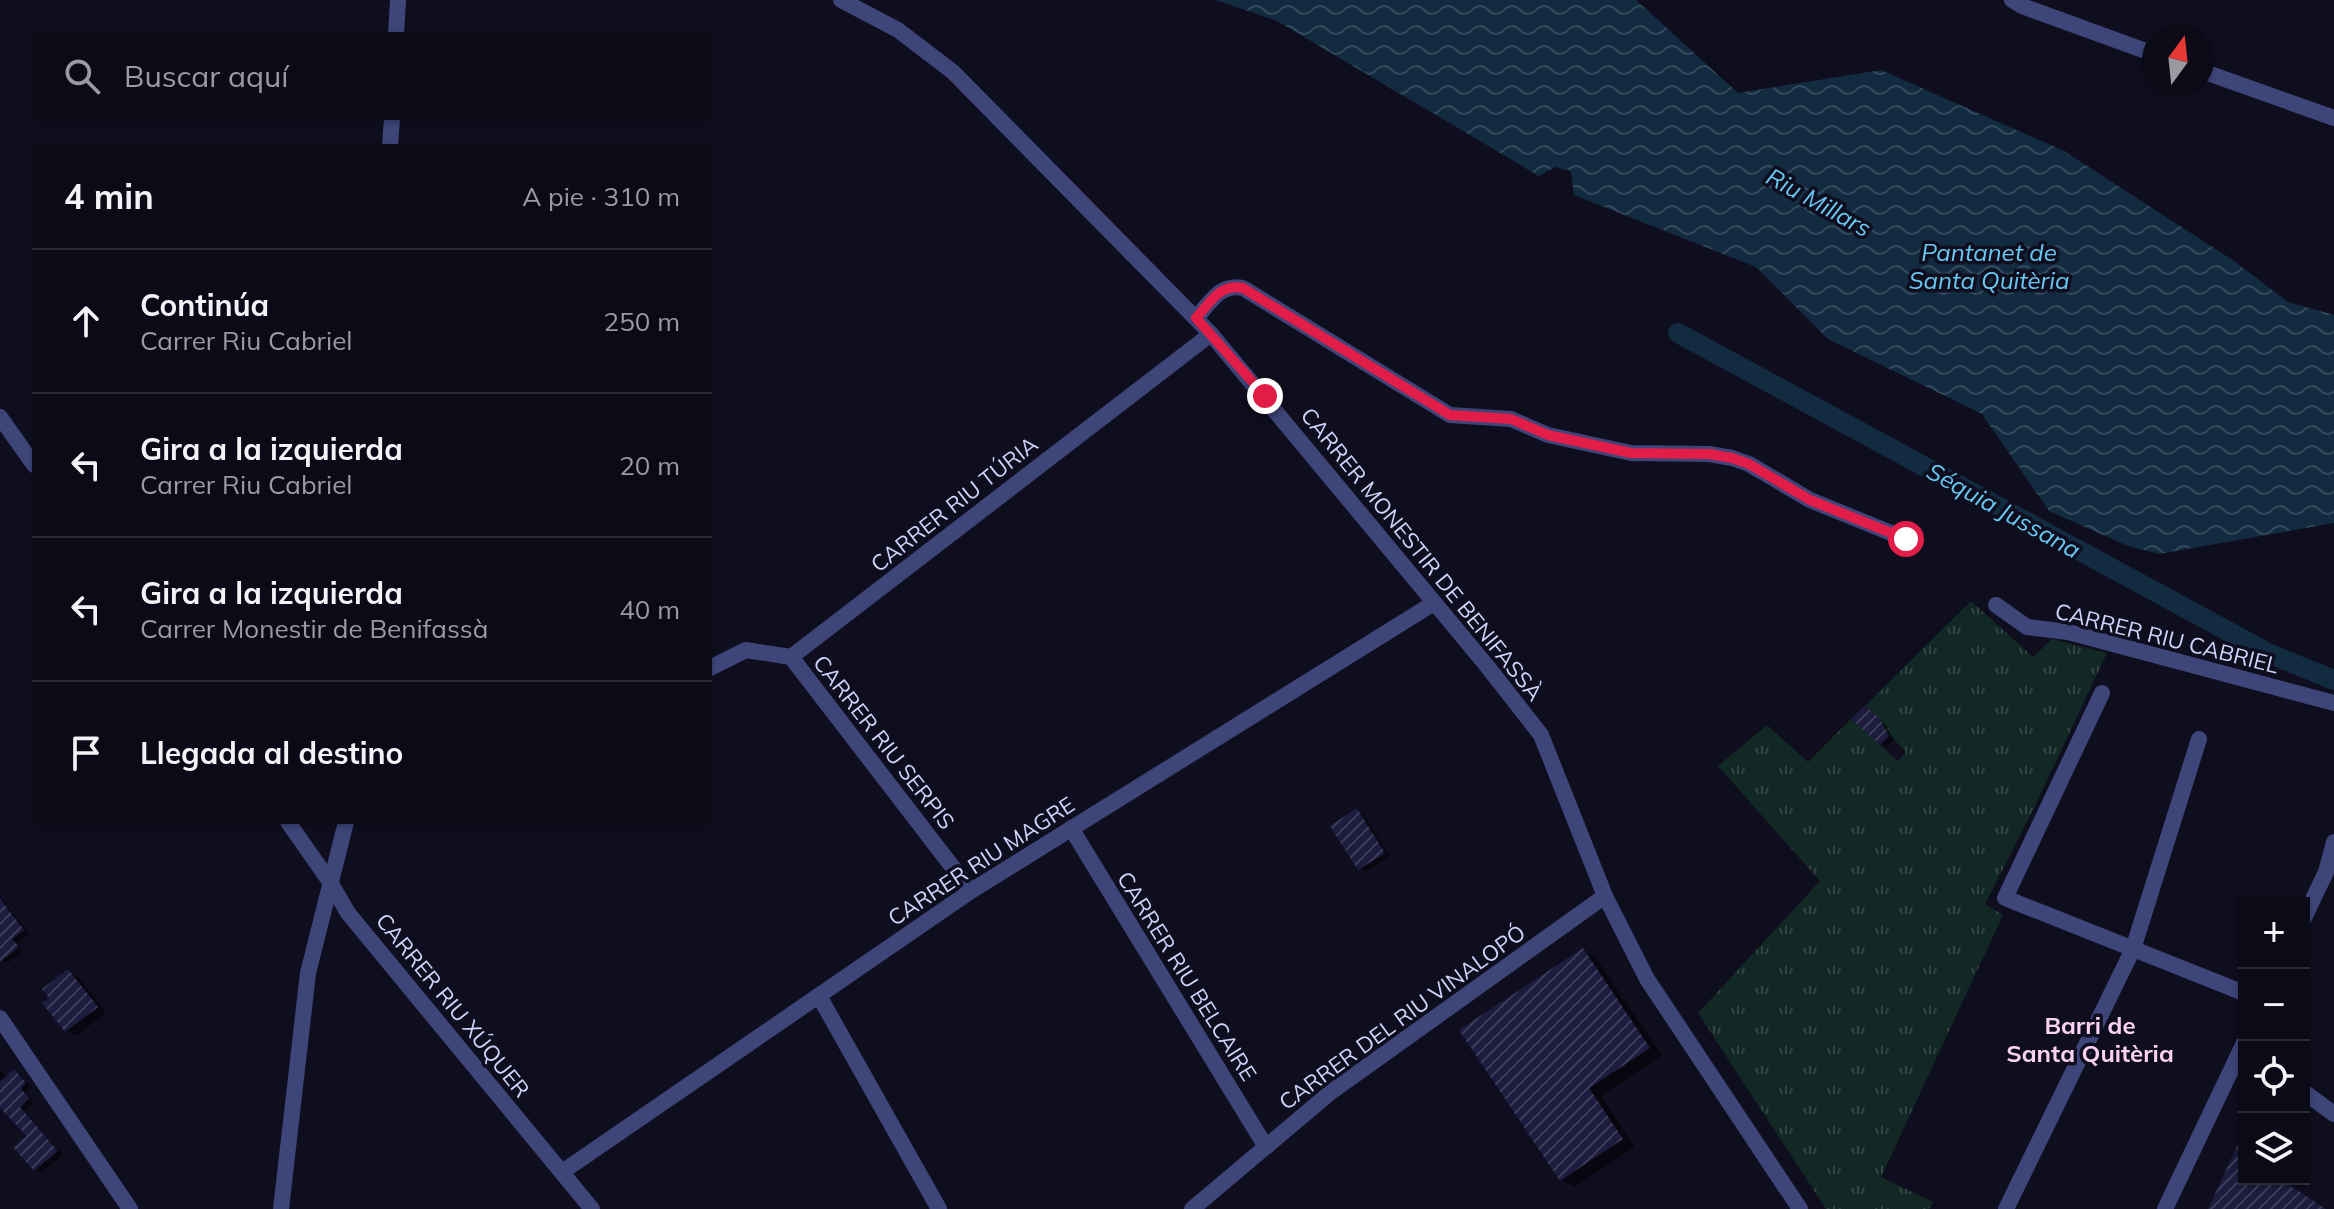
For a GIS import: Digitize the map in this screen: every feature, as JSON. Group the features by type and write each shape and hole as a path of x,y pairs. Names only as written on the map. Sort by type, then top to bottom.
{"street":[{"path":"396,32 398,0"},
{"name":"CARRER MONESTIR DE BENIFASSÀ","path":"841,0 898,30 953,72 1196,318 1541,735 1605,896 1647,979 1800,1209"},
{"path":"2012,0 2142,50"},
{"path":"2214,75 2334,118"},
{"path":"390,144 392,120"},
{"path":"1196,318 1223,289 1231,285 1243,288 1450,415 1511,419 1548,435 1631,453 1709,454 1732,458 1749,464 1810,500 1906,539"},
{"name":"CARRER RIU TÚRIA","path":"791,657 1211,334"},
{"path":"0,417 32,462"},
{"name":"CARRER RIU MAGRE","path":"562,1172 971,891 1434,603"},
{"name":"CARRER RIU CABRIEL","path":"1996,605 2027,627 2068,632 2334,703"},
{"path":"712,667 746,650 791,657"},
{"name":"CARRER RIU SERPIS","path":"791,657 971,891"},
{"path":"2102,693 2005,898 2238,991"},
{"path":"2006,1209 2133,949 2199,739"},
{"name":"CARRER RIU XÚQUER","path":"289,824 348,913 592,1209"},
{"path":"281,1209 308,973 345,824"},
{"name":"CARRER RIU BELCAIRE","path":"1071,828 1266,1147"},
{"path":"2310,905 2326,872 2334,842"},
{"name":"CARRER DEL RIU VINALOPÓ","path":"1192,1209 1331,1092 1605,896"},
{"path":"819,996 939,1209"},
{"path":"0,1018 130,1209"},
{"path":"2165,1209 2238,1057"},
{"path":"2310,1096 2334,1114"}],"green space":[{"path":"1971,601 2033,657 2052,639 2107,653 1985,904 2003,915 1881,1177 1933,1202 1929,1209 1826,1209 1698,1013 1820,881 1718,766 1767,725 1808,762 1851,719 1898,761 1906,752 1865,706"}],"water":[{"name":"Pantanet de Santa Quitèria","path":"1216,0 1636,0 1738,93 1881,70 2064,151 2234,261 2288,302 2334,315 2334,523 2159,554 2128,546 2049,511 1982,414 1828,339 1756,267 1574,195 1571,171 1555,167 1539,176 1277,21"}],"building":[{"path":"1865,706 1880,719 1889,736 1880,745 1851,719"},
{"path":"1357,808 1385,853 1358,870 1330,826"},
{"path":"0,899 24,930 12,939 19,947 0,962"},
{"path":"1583,948 1650,1048 1589,1088 1623,1139 1560,1181 1459,1030"},
{"path":"68,969 98,1007 65,1032 42,1003 49,998 42,989"},
{"path":"14,1069 26,1083 21,1089 29,1098 20,1107 58,1151 34,1171 13,1147 27,1136 0,1108 0,1082"},
{"path":"2238,1144 2238,1185 2289,1185 2326,1209 2208,1209"}],"waterway":[{"name":"Séquia Jussana","path":"1678,333 2270,654 2334,680"}],"district":[{"name":"Barri de Santa Quitèria","path":"2090,1039"}],"route":[{"path":"1265,396 1196,318 1223,289 1231,285 1243,288 1450,415 1511,419 1548,435 1631,453 1709,454 1732,458 1749,464 1829,509 1906,539"}],"water label":[{"name":"Riu Millars","path":"1819,202"}]}
